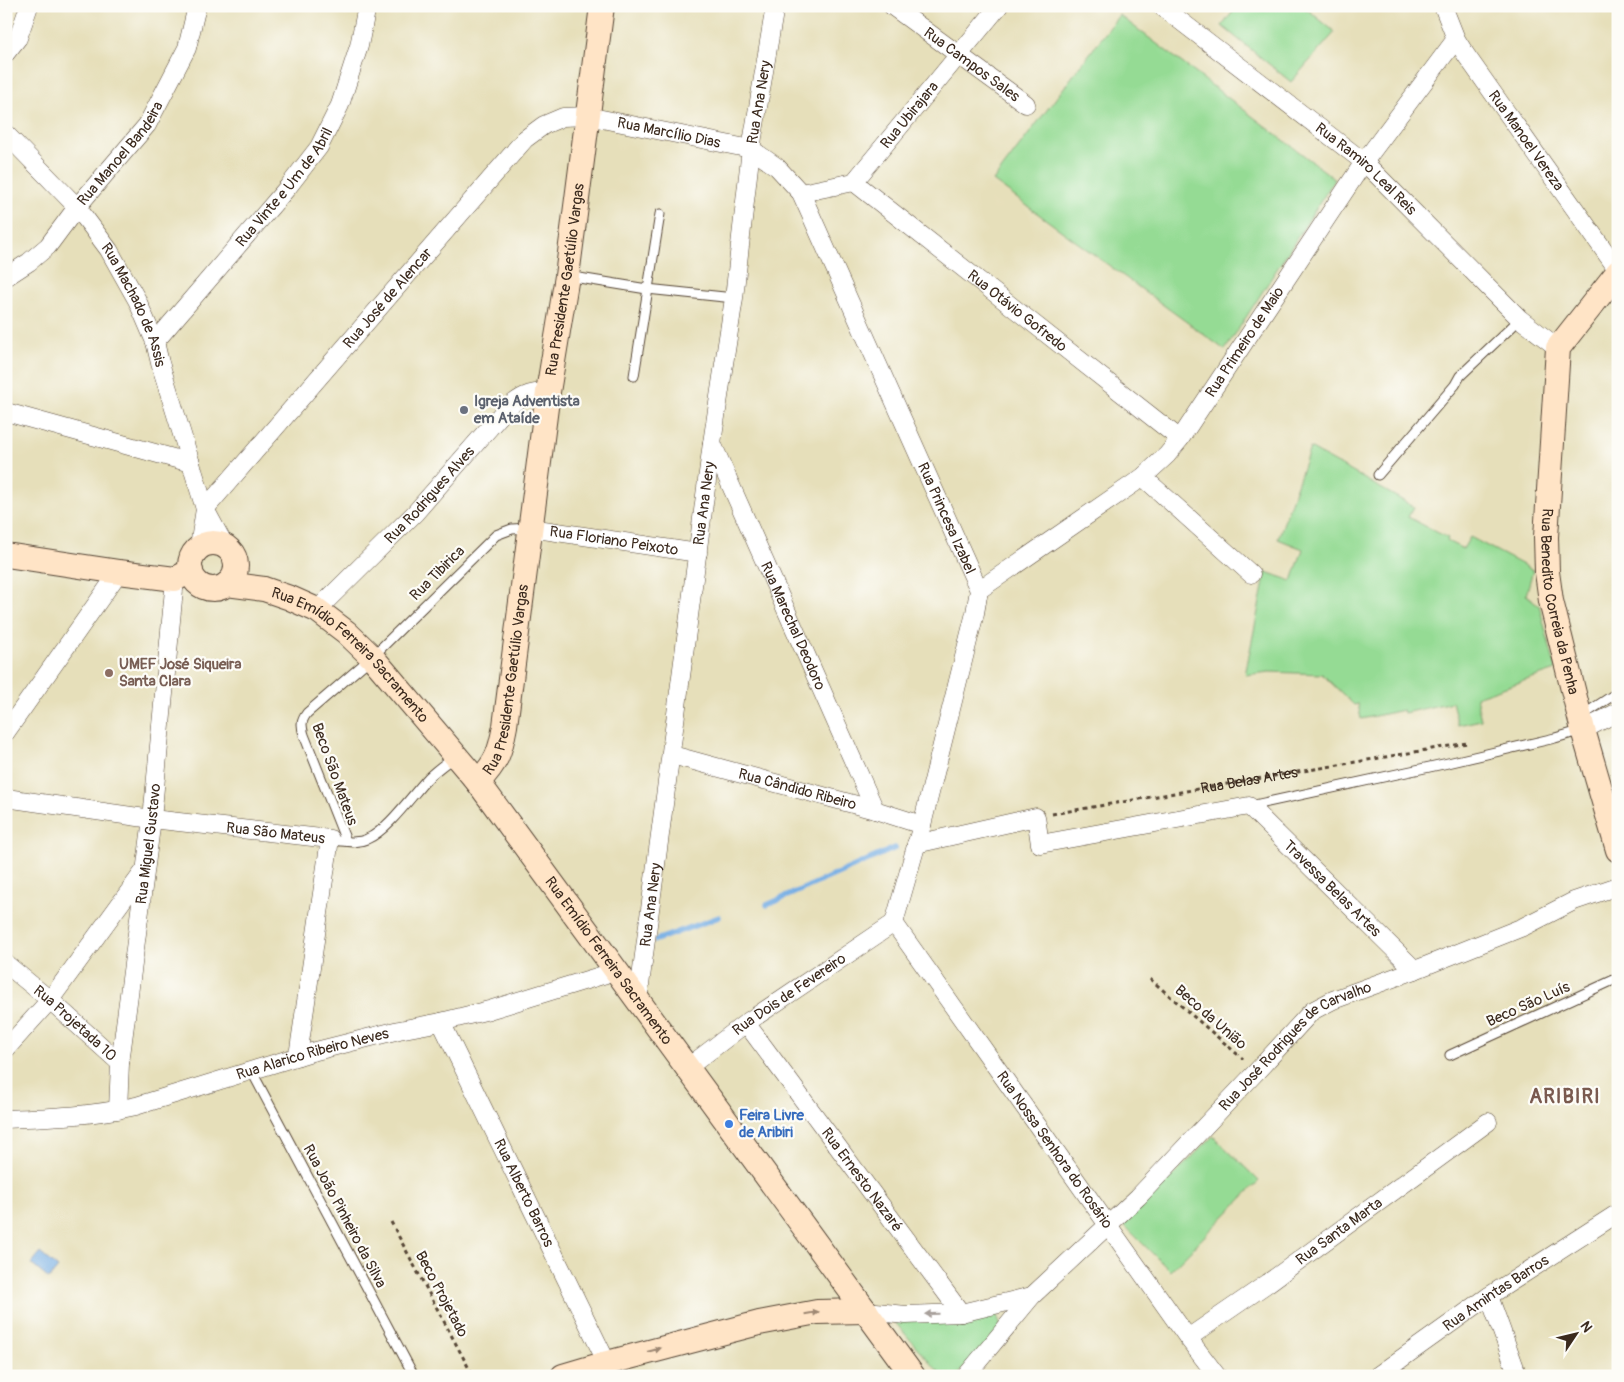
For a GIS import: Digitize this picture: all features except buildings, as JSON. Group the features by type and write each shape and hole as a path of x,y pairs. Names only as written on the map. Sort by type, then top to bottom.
{"street":[{"path":"6,53 18,38 29,6"},
{"name":"Rua Manoel Bandeira","path":"6,277 29,262 48,246 77,206 148,126 187,48 196,6"},
{"name":"Rua Vinte e Um de Abril","path":"155,342 288,187 319,147 340,105 359,46 367,6"},
{"name":"Rua Presidente Gaetúlio Vargas","path":"478,782 490,769 501,750 505,726 548,392 567,276 602,6"},
{"name":"Rua Ana Nery","path":"638,1000 712,442 734,298 751,149 775,6"},
{"name":"Rua Campos Sales","path":"892,6 1026,104"},
{"name":"Rua Ubirajara","path":"854,182 999,6"},
{"name":"Rua Ramiro Leal Reis","path":"1161,6 1364,162 1520,319 1558,348"},
{"name":"Rua Manoel Vereza","path":"1443,6 1456,39 1618,271"},
{"name":"Rua Primeiro de Maio","path":"979,590 1144,477 1167,455 1180,439 1364,162 1456,39"},
{"name":"Rua Marcílio Dias","path":"587,116 751,149"},
{"name":"Rua José de Alencar","path":"205,509 524,139 544,126 564,117 587,116"},
{"name":"Rua Machado de Assis","path":"6,134 77,206 109,250 133,292 155,342 205,509 230,553"},
{"name":"Rua Princesa Izabel","path":"751,149 776,167 801,193 979,590 975,613 922,825 894,923"},
{"path":"801,193 854,182"},
{"name":"Rua Otávio Gofredo","path":"854,182 1180,439"},
{"path":"1558,348 1618,271"},
{"name":"Rua Benedito Correia da Penha","path":"1558,348 1546,537 1547,572 1551,601 1581,723 1618,850"},
{"name":"Rua Rodrigues Alves","path":"317,610 415,513 505,410 519,398 534,392 548,392"},
{"path":"6,412 192,463"},
{"name":"Rua Marechal Deodoro","path":"712,442 875,810"},
{"path":"1144,477 1251,574"},
{"name":"Rua Machado de Assis","path":"199,547 205,509"},
{"name":"Rua Floriano Peixoto","path":"530,528 698,553"},
{"path":"6,555 119,572 183,575 206,588 217,588 227,584 235,573 230,553 212,543 199,547 183,575"},
{"name":"Rua Emídio Ferreira Sacramento","path":"230,553 264,589"},
{"path":"6,732 119,572"},
{"name":"Rua Miguel Gustavo","path":"118,1110 120,1063 183,575"},
{"name":"Rua Emídio Ferreira Sacramento","path":"227,584 264,589 317,610 346,632 372,657 478,782 912,1375"},
{"name":"Rua Belas Artes","path":"1581,723 1618,712"},
{"name":"Rua Cândido Ribeiro","path":"672,755 875,810 922,825"},
{"name":"Rua São Mateus","path":"6,798 152,819 338,840 298,1056"},
{"name":"Rua Belas Artes","path":"1036,817 1040,844 1249,806"},
{"name":"Travessa Belas Artes","path":"1249,806 1415,970"},
{"path":"916,844 1036,817"},
{"path":"6,1049 50,1000 146,868"},
{"name":"Rua José Rodrigues de Carvalho","path":"966,1376 1032,1296 1109,1226 1312,1011 1334,1000 1523,927 1574,902 1618,886"},
{"name":"Rua Dois de Fevereiro","path":"687,1068 746,1022 894,923"},
{"name":"Rua Nossa Senhora do Rosário","path":"894,923 1188,1338 1217,1376"},
{"name":"Rua Projetada 10","path":"6,964 50,1000 120,1063"},
{"name":"Rua Alarico Ribeiro Neves","path":"6,1119 84,1116 136,1106 298,1056 399,1030 498,1008 603,975 616,969"},
{"name":"Rua Alberto Barros","path":"441,1022 606,1363"},
{"name":"Rua Ernesto Nazaré","path":"746,1022 961,1313"},
{"name":"Rua Santa Marta","path":"1188,1338 1268,1283 1488,1122"},
{"name":"Rua Amintas Barros","path":"1377,1376 1490,1296 1618,1213"},
{"name":"Rua José Rodrigues de Carvalho","path":"866,1311 906,1315 961,1313 1032,1296"},
{"path":"1490,1296 1518,1376"},
{"path":"990,1307 1001,1310 1006,1315 1008,1322 1004,1331"},
{"path":"563,1376 759,1323 817,1312 866,1311"}],"lane":[{"path":"634,376 660,214"},
{"path":"567,276 647,289 734,298"},
{"path":"1378,475 1455,385 1460,376 1520,319"},
{"name":"Rua Tibirica","path":"372,657 496,535 512,529 530,528"},
{"name":"Beco São Mateus","path":"372,657 307,713 301,724 322,784 338,840 355,842 368,839 377,833 430,777 455,756"},
{"path":"1581,723 1618,692"},
{"name":"Rua Belas Artes","path":"1249,806 1555,738 1581,723"},
{"name":"Beco São Luís","path":"1450,1055 1618,978"},
{"name":"Rua João Pinheiro da Silva","path":"252,1070 414,1376"}],"path":[{"name":"Rua Belas Artes","path":"1036,817 1472,742"},
{"name":"Beco da União","path":"1150,979 1257,1071"},
{"name":"Beco Projetado","path":"391,1222 472,1376"}],"green space":[{"path":"1237,6 1303,6 1335,32 1291,82 1222,26"},
{"path":"1119,15 1335,179 1225,350 993,181"},
{"path":"1310,448 1414,507 1408,517 1448,538 1447,541 1463,549 1470,537 1533,570 1526,595 1539,605 1556,670 1476,697 1481,720 1458,725 1452,702 1404,713 1403,710 1361,719 1358,704 1354,705 1322,674 1269,672 1245,675 1266,572 1292,581 1303,549 1278,539"},
{"path":"1213,1136 1259,1181 1170,1271 1124,1225"},
{"path":"996,1312 1001,1327 957,1376 942,1376 892,1319"}],"water":[{"path":"40,1253 58,1268 49,1279 31,1264"}],"waterway":[{"path":"767,905 895,848"},
{"path":"656,940 719,917"}],"place":[{"name":"Igreja Adventista em Ataíde","path":"464,410"},
{"name":"UMEF José Siqueira Santa Clara","path":"109,673"},
{"name":"Feira Livre de Aribiri","path":"729,1124"}],"district":[{"name":"ARIBIRI","path":"1565,1096"}]}
